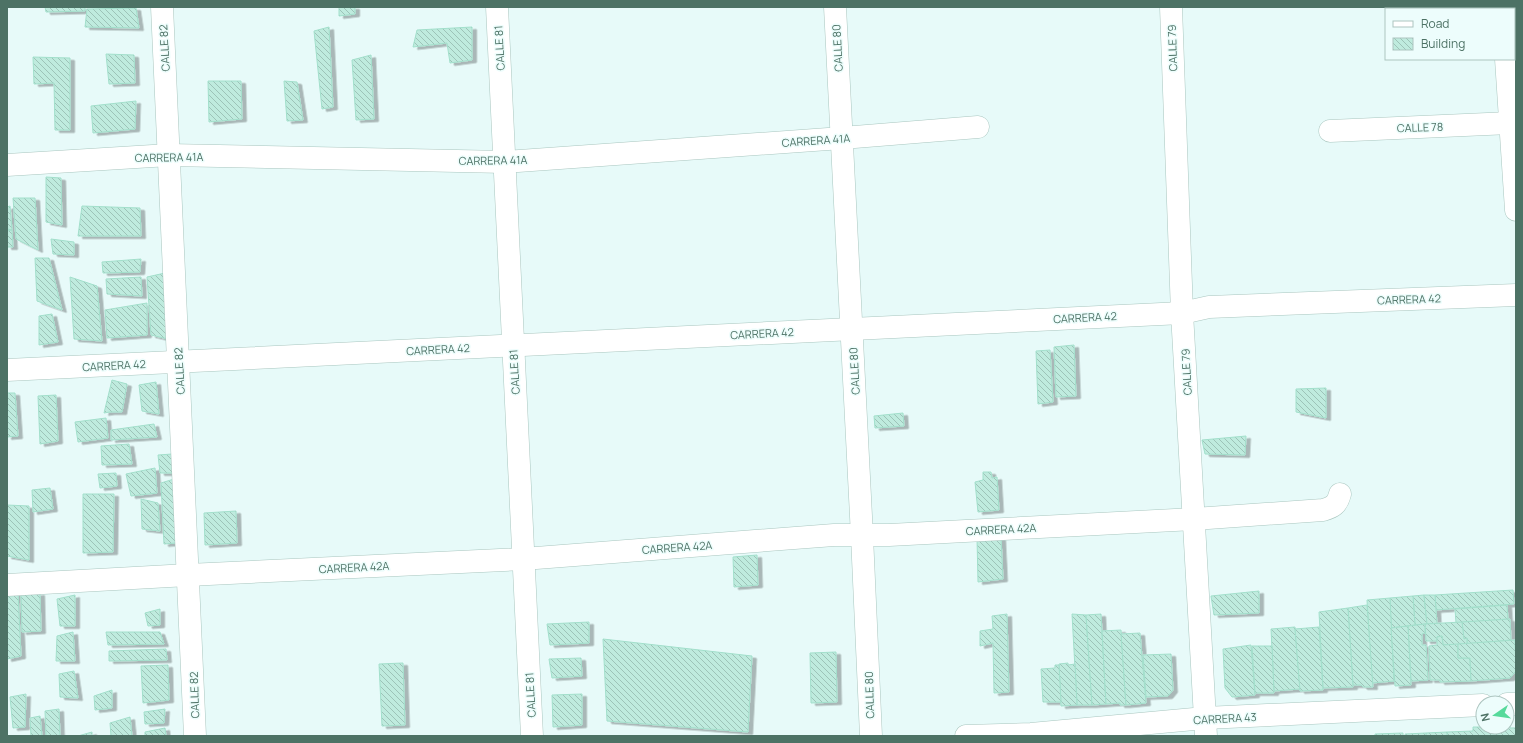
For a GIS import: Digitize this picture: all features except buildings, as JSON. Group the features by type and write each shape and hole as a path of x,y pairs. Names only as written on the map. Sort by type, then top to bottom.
{"street":[{"name":"CALLE 82","path":"162,7 195,736"},
{"name":"CALLE 81","path":"498,7 532,736"},
{"name":"CALLE 80","path":"835,7 871,736"},
{"name":"CALLE 79","path":"1171,7 1182,312 1206,727"},
{"path":"1506,60 1516,210"},
{"name":"CALLE 78","path":"1330,130 1510,123"},
{"name":"CARRERA 41A","path":"7,165 169,155 505,162 978,127"},
{"name":"CARRERA 42","path":"7,370 1182,312 1209,308 1516,295"},
{"name":"CARRERA 42A","path":"7,585 523,559 827,536 862,536 1194,519 1323,510 1333,507 1338,502 1340,494"},
{"name":"CARRERA 43","path":"966,736 1206,727 1475,707"}]}
